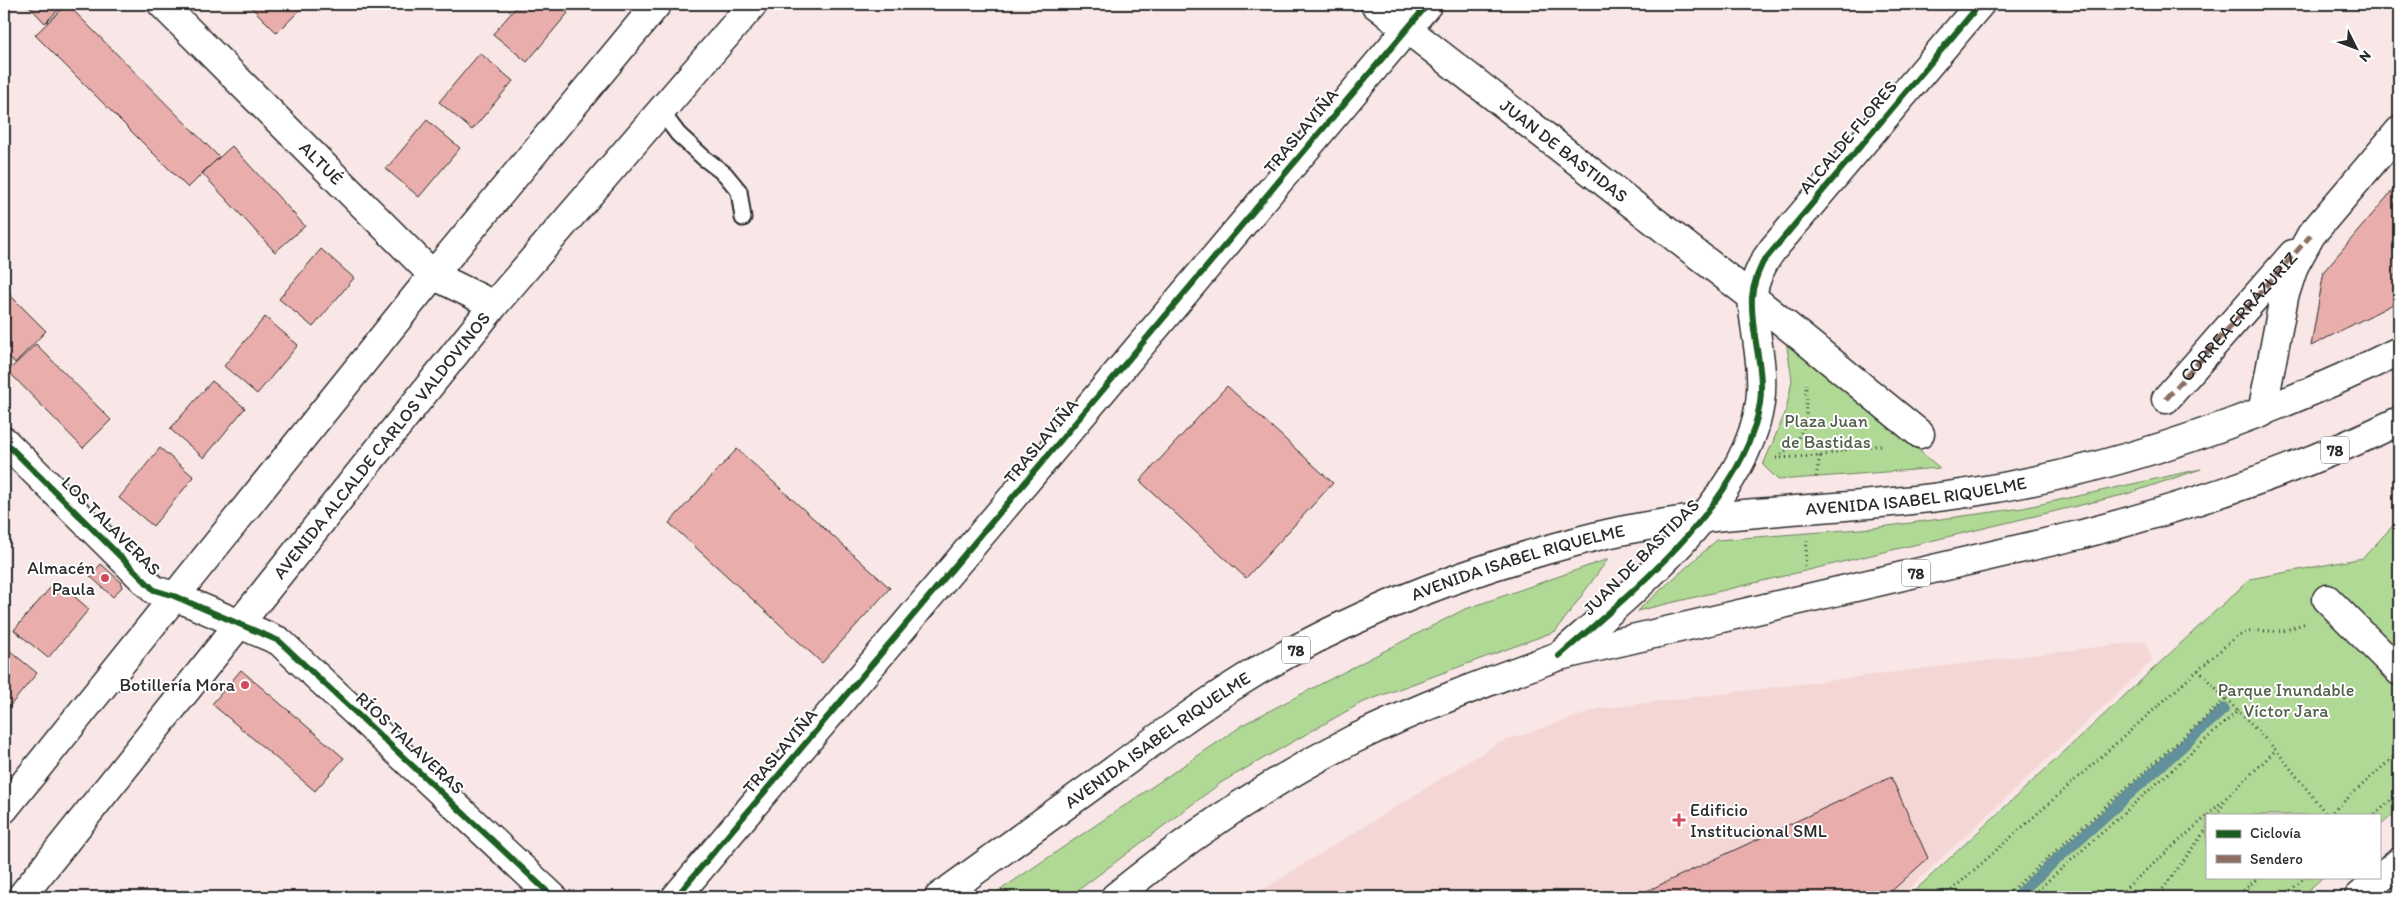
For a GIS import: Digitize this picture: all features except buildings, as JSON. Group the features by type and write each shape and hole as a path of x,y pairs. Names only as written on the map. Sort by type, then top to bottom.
{"main road":[{"name":"ALTUÉ","path":"162,4 433,275 494,305"},
{"path":"4,809 433,275 657,4"},
{"name":"JUAN DE BASTIDAS","path":"1375,4 1752,297 1920,434"},
{"name":"TRASLAVIÑA","path":"676,897 1428,4"},
{"name":"ALCALDE FLORES","path":"1752,297 1755,278 1763,262 1980,4"},
{"name":"AVENIDA ALCALDE CARLOS VALDOVINOS","path":"21,897 494,305 746,6"},
{"name":"CORREA ERRÁZURIZ","path":"2166,399 2311,235 2399,131"},
{"name":"CORREA ERRÁZURIZ","path":"2262,413 2284,297 2294,266 2311,235"},
{"name":"JUAN DE BASTIDAS","path":"1559,656 1610,612 1706,516 1727,485 1741,458 1760,404 1761,380 1752,297"},
{"name":"AVENIDA ISABEL RIQUELME","path":"939,897 1187,717 1246,678 1306,644 1434,586 1509,560 1587,538 1646,525 1706,516 1905,501 2031,482 2145,454 2262,413 2333,383 2399,351"},
{"name":"78","path":"1115,897 1185,843 1295,771 1352,740 1412,712 1485,682 1559,656 2147,518 2214,497 2295,467 2399,421"},
{"name":"LOS TALAVERAS","path":"4,441 154,590 174,596 239,623"},
{"path":"2335,606 2399,671"},
{"name":"RÍOS TALAVERAS","path":"239,623 279,641 553,897"},
{"path":"2359,897 2399,862"}],"lane":[{"path":"660,110 678,134 730,180 738,191 743,218"}],"path":[{"path":"1775,458 1795,445 1806,422 1807,391 1805,377"},
{"path":"1741,458 1820,456 1854,448 1894,443 1906,452 1920,434"},
{"path":"1944,897 2232,639 2248,631 2266,630 2280,632 2335,606"},
{"path":"2198,670 2276,750 2327,814"},
{"path":"2004,897 2227,698"},
{"path":"2030,897 2239,710"},
{"path":"2208,814 2230,796 2276,750"},
{"path":"2329,814 2399,752"},
{"path":"2373,812 2399,783"},
{"path":"2373,812 2399,792"},
{"path":"2217,814 2230,796"},
{"path":"2116,897 2206,816"},
{"path":"2157,897 2206,829"},
{"path":"2236,897 2257,878"},
{"path":"2272,897 2293,878"},
{"path":"2283,897 2304,878"}],"shaded area":[{"name":"Edificio Institucional SML","path":"2146,641 2152,661 1900,897 1251,897 1498,743 1599,709"}],"green space":[{"name":"Plaza Juan de Bastidas","path":"1786,340 1940,468 1778,480 1763,465 1786,411 1792,380"},
{"path":"2201,469 2127,494 1637,611 1717,540 1873,528 2023,508"},
{"name":"Parque Inundable Víctor Jara","path":"2399,519 2399,809 2380,826 2380,814 2206,814 2206,878 2322,878 2301,897 1908,897 2250,579 2363,558"},
{"path":"1608,559 1556,631 1361,703 1222,782 1069,897 990,897 1246,723 1463,610"}],"waterway":[{"path":"2015,897 2224,709"}],"marked path":[{"path":"2166,399 2311,235"}],"cycle path":[{"path":"676,897 1428,4"},
{"path":"1559,656 1619,604 1681,543 1709,510 1732,475 1750,440 1760,403 1761,376 1753,324 1752,297 1763,262 1980,4"},
{"path":"4,441 154,590 174,596 279,641 553,897"}],"place":[{"name":"Almacén Paula","path":"105,578"},
{"name":"Botillería Mora","path":"245,685"},
{"name":"Edificio Institucional SML","path":"1679,820"}]}
